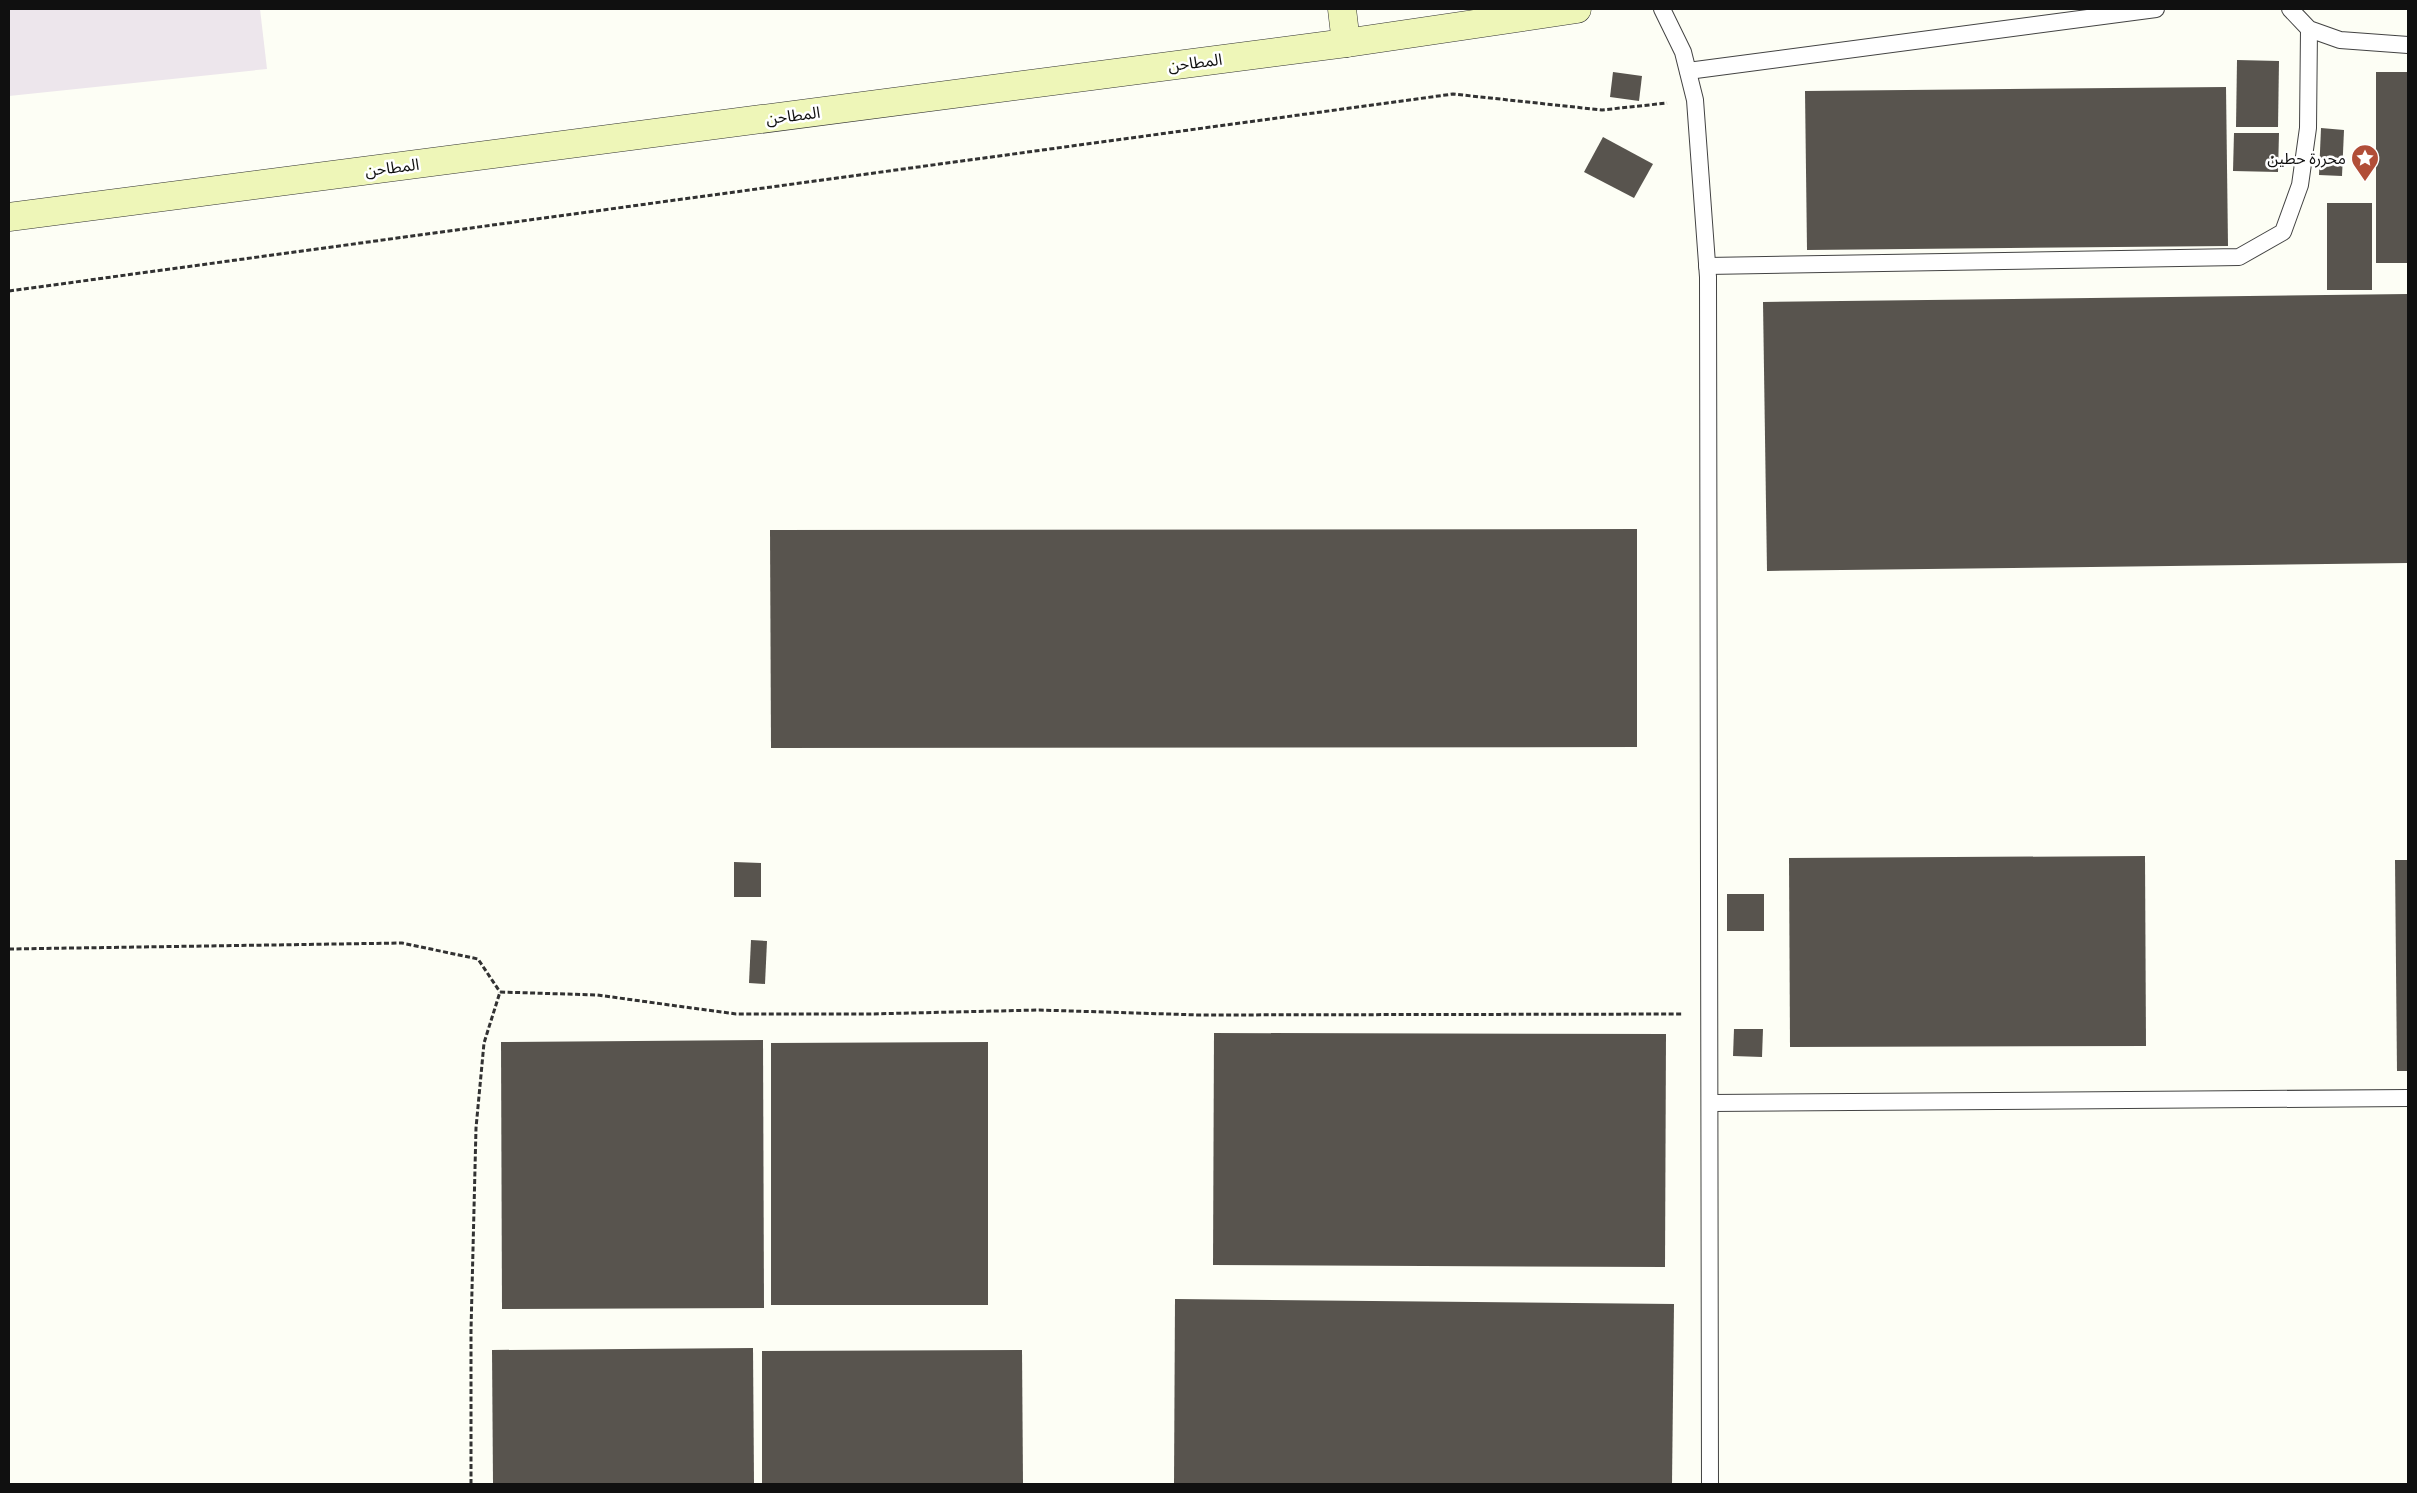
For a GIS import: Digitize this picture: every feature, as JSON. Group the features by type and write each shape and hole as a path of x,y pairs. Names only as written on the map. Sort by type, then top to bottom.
{"main road":[{"path":"1342,9 1346,43"},
{"name":"المطاحن","path":"9,217 1346,43 1577,9"}],"lane":[{"path":"1662,9 1683,52 1695,100 1707,266 1711,1103 1710,1484"},
{"path":"1688,71 2156,9"},
{"path":"2290,9 2309,29 2340,40 2408,45"},
{"path":"1707,266 2239,257 2283,232 2300,185 2308,128 2309,29"},
{"path":"1711,1103 2408,1098"}],"path":[{"path":"9,291 1453,94 1602,110 1695,100"},
{"path":"9,949 402,943 478,959 500,992"},
{"path":"500,992 597,995 736,1014 869,1014 1039,1010 1200,1015 1710,1013"},
{"path":"471,1484 471,1330 476,1128 484,1043 500,992"}],"shaded area":[{"path":"9,9 260,9 267,69 9,96"}],"building":[{"path":"2237,60 2279,61 2278,127 2236,127"},
{"path":"1613,72 1642,76 1639,101 1610,97"},
{"path":"2376,72 2408,72 2408,263 2376,263"},
{"path":"2226,87 2228,246 1807,250 1805,91"},
{"path":"2321,128 2344,130 2342,176 2319,175"},
{"path":"2234,133 2279,133 2278,172 2233,171"},
{"path":"1603,137 1653,164 1634,198 1584,172"},
{"path":"2327,203 2372,203 2372,290 2327,290"},
{"path":"2408,294 2408,563 1767,571 1763,302"},
{"path":"1637,529 1637,747 771,748 770,530"},
{"path":"2145,856 2146,1046 1790,1047 1789,858"},
{"path":"2395,860 2408,860 2408,1071 2397,1071"},
{"path":"734,862 761,863 761,897 734,897"},
{"path":"1727,894 1764,894 1764,931 1727,931"},
{"path":"751,940 767,941 765,984 749,983"},
{"path":"1734,1029 1763,1029 1762,1057 1733,1056"},
{"path":"1214,1033 1666,1034 1665,1267 1213,1265"},
{"path":"763,1040 764,1308 502,1309 501,1042"},
{"path":"988,1042 988,1305 771,1305 771,1043"},
{"path":"1175,1299 1674,1304 1672,1484 1174,1484"},
{"path":"753,1348 754,1484 493,1484 492,1350"},
{"path":"1022,1350 1023,1484 762,1484 762,1351"}],"place":[{"name":"محررة حطين","path":"2365,182"}]}
